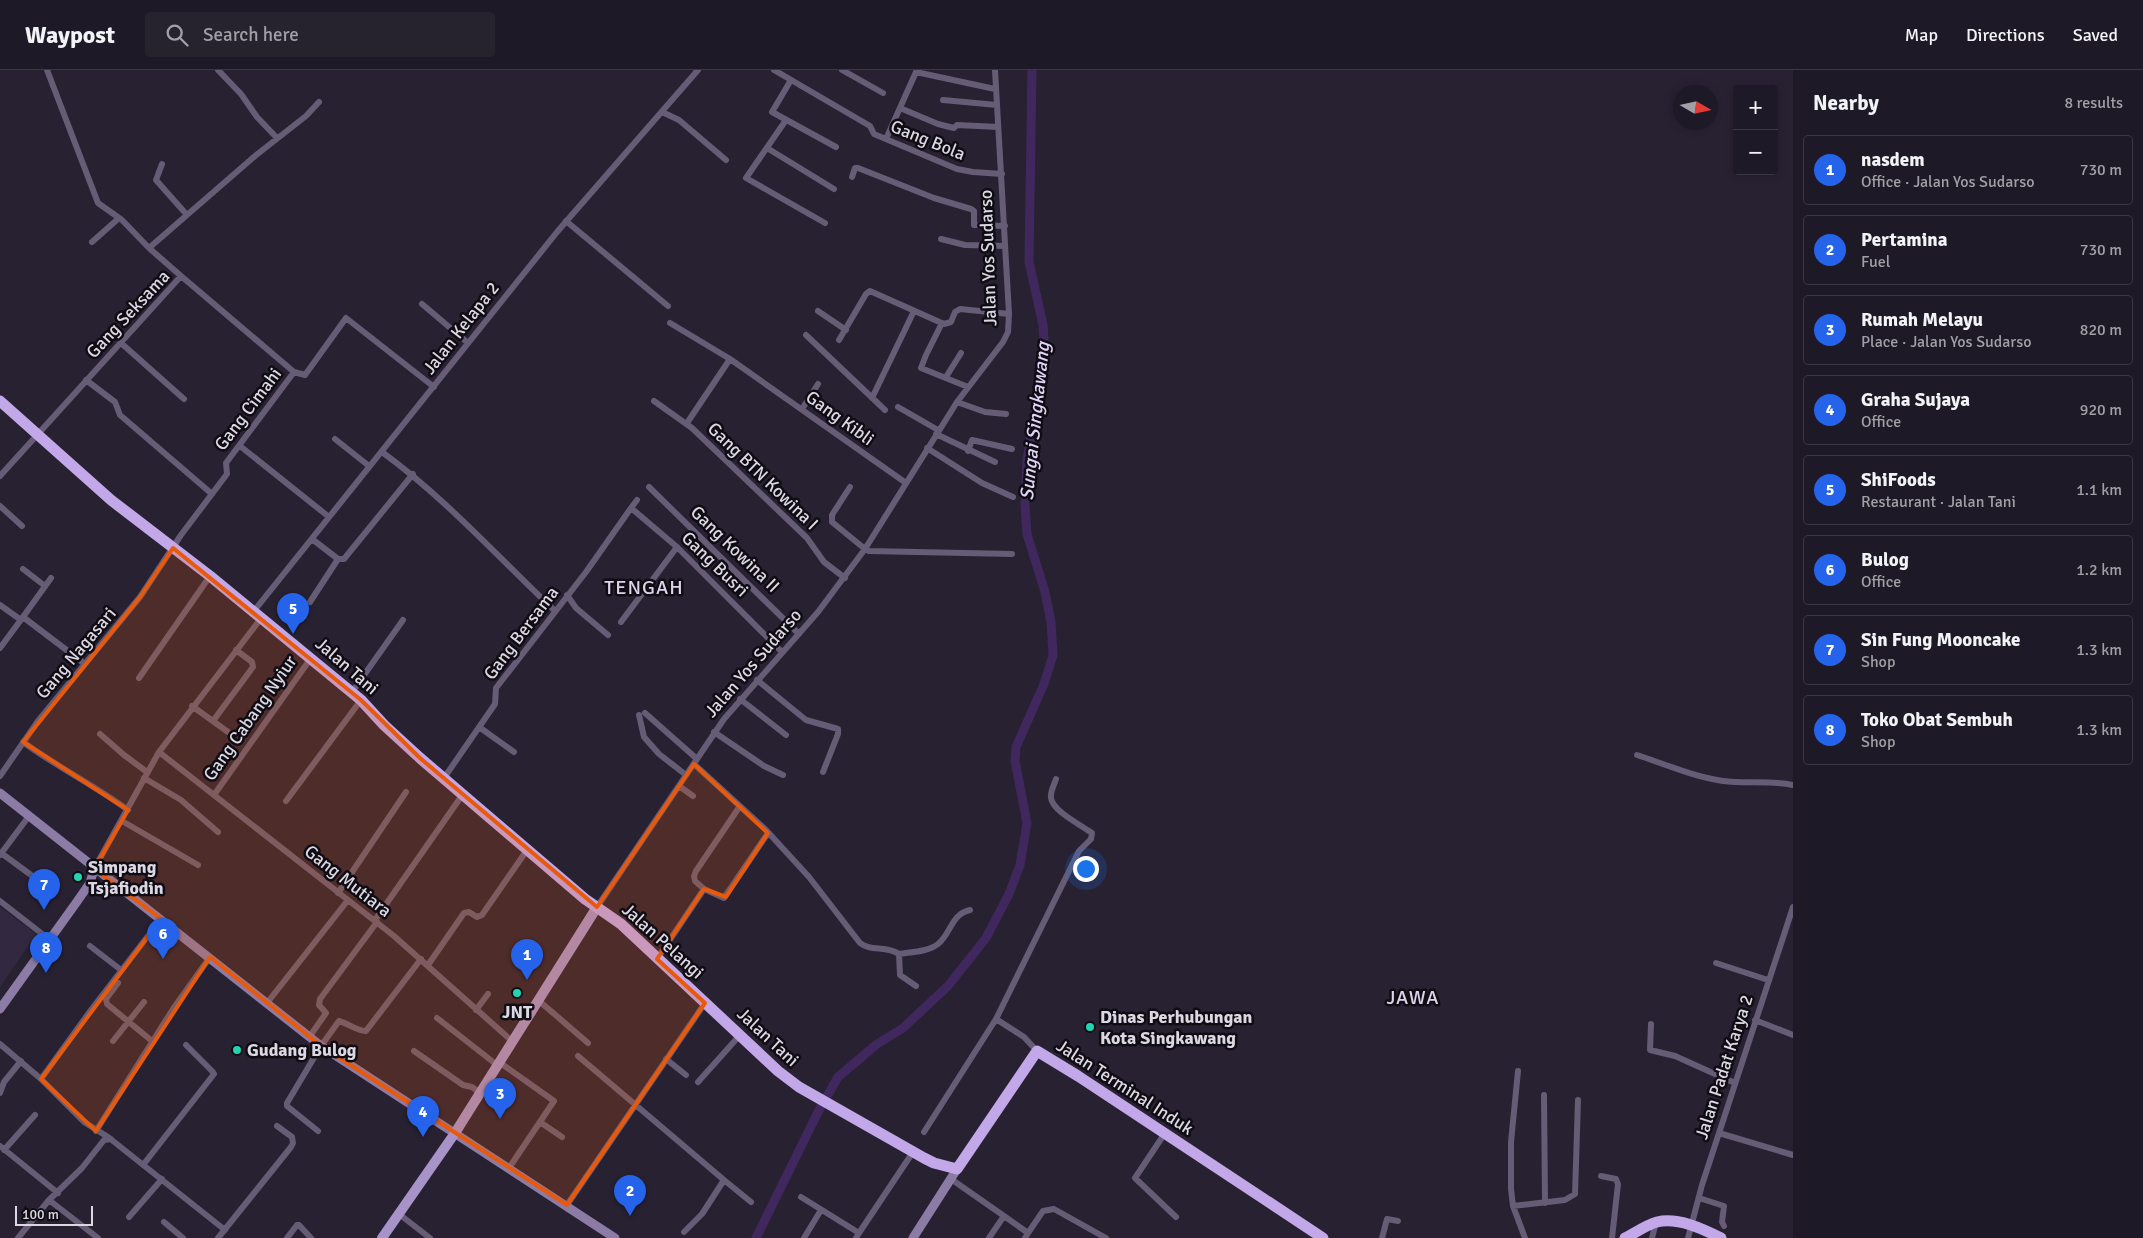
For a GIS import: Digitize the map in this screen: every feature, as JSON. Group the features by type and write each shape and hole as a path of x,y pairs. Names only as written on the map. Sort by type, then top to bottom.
{"highway":[{"name":"Jalan Tani","path":"0,401 111,500 258,614 352,692 398,738 527,850 597,907"},
{"name":"Jalan Pelangi","path":"597,907 621,924 706,1003"},
{"name":"Jalan Tani","path":"706,1003 788,1080 954,1174"},
{"name":"Jalan Terminal Induk","path":"954,1174 1037,1051 1323,1238"},
{"path":"1625,1238 1656,1222 1676,1222 1722,1232"}],"main road":[{"name":"Jalan Yos Sudarso","path":"382,1238 455,1133 597,907"}],"street":[{"path":"47,70 96,199 181,276"},
{"path":"218,70 241,94 257,117 277,138"},
{"name":"Jalan Kelapa 2","path":"94,869 159,752 236,650 258,614 312,539 566,221 698,70"},
{"name":"Gang Bola","path":"774,70 870,126 874,134 957,169 1002,174"},
{"path":"842,70 883,93"},
{"name":"Jalan Yos Sudarso","path":"597,907 714,732 740,699 799,634 845,578 956,402 1003,342 1008,332 1009,314 1005,226 995,70"},
{"path":"886,139 914,75 919,71 995,89"},
{"path":"791,80 772,112 836,147"},
{"path":"943,100 996,105"},
{"path":"149,248 277,138 306,116 319,102"},
{"path":"900,108 954,128 957,125 998,127"},
{"path":"662,112 679,120 726,160"},
{"path":"786,120 746,178 825,224"},
{"path":"767,148 834,189"},
{"path":"162,164 156,180 187,215"},
{"path":"852,177 855,168 858,168 939,200 971,209 974,211 974,225 1005,226"},
{"path":"92,242 118,218"},
{"path":"566,221 668,306"},
{"path":"941,239 965,244 1005,246"},
{"name":"Gang Seksama","path":"0,476 181,276 294,372"},
{"path":"840,340 866,294 870,292 942,323 951,322 955,312 960,310 1009,314"},
{"path":"422,304 468,343"},
{"path":"818,311 846,330"},
{"path":"872,398 914,311"},
{"name":"Gang Cimahi","path":"173,548 227,474 226,463 294,372 304,375 346,318 434,387"},
{"name":"Gang Kibli","path":"670,323 730,359 906,483"},
{"path":"942,323 921,367 968,387"},
{"path":"806,335 885,410"},
{"path":"121,343 184,399"},
{"path":"946,378 961,353"},
{"path":"687,423 730,359"},
{"path":"86,380 115,402 120,415 212,494"},
{"path":"802,409 818,384"},
{"name":"Gang BTN Kowina I","path":"654,401 687,423 807,538 824,562 845,578"},
{"path":"956,402 985,412 1006,414"},
{"path":"898,407 968,450 995,462"},
{"path":"335,439 369,466"},
{"path":"968,450 972,440 1012,449"},
{"path":"240,446 329,517"},
{"path":"927,448 977,480 1013,497"},
{"path":"382,452 413,474 554,611"},
{"path":"310,602 338,560 345,558 413,474"},
{"path":"850,486 832,515 832,522 865,549 1012,554"},
{"name":"Gang Kowina II","path":"649,487 799,634"},
{"path":"631,508 637,500"},
{"path":"0,506 22,526"},
{"name":"Gang Bersama","path":"444,778 495,704 495,690 631,508"},
{"name":"Gang Busri","path":"631,508 677,547 782,652"},
{"path":"312,539 338,560"},
{"path":"621,622 677,547"},
{"name":"Gang Nagasari","path":"0,776 23,742 140,597 173,548"},
{"path":"23,569 45,586"},
{"path":"139,678 210,576"},
{"path":"0,648 51,578"},
{"path":"567,595 576,608 608,635"},
{"path":"0,605 22,618 85,664"},
{"path":"352,692 403,620"},
{"path":"214,721 253,667 252,662 236,650"},
{"name":"Gang Cabang Nyiur","path":"214,795 311,658"},
{"path":"757,680 810,722 838,729 838,734 823,772"},
{"path":"740,699 786,735"},
{"path":"286,801 361,700"},
{"path":"192,706 228,732"},
{"path":"686,775 648,742 642,734 642,714 768,833 809,877 860,943 869,948 889,948 898,954 923,950 938,945 957,917 970,910"},
{"path":"479,727 514,752"},
{"path":"714,732 764,766 783,775"},
{"path":"100,734 146,775 179,798 218,832"},
{"path":"23,742 43,757 104,792 128,810"},
{"name":"Gang Mutiara","path":"159,752 376,921 512,1041"},
{"path":"1637,755 1711,779 1793,785"},
{"path":"924,1132 996,1019 1077,854 1090,841 1092,833 1055,806 1051,798 1056,779"},
{"path":"679,786 693,796"},
{"path":"338,892 406,792"},
{"path":"0,793 94,869 210,957 321,1046 615,1238"},
{"path":"310,1036 326,1013 319,1005 320,999 463,794"},
{"path":"740,806 695,874 695,881 722,898 726,897 768,833"},
{"path":"29,816 1,854 42,883"},
{"path":"122,821 198,865"},
{"path":"428,965 464,913 467,911 477,917 482,915 527,850"},
{"path":"0,1009 90,883 94,869"},
{"path":"657,959 704,888"},
{"path":"267,1003 348,900"},
{"path":"0,901 50,940"},
{"name":"Jalan Padat Karya 2","path":"1688,1238 1735,1083 1793,907"},
{"path":"41,1079 121,970 161,920"},
{"path":"90,946 121,970"},
{"path":"898,954 900,975 916,986"},
{"path":"97,1132 172,1009 210,957"},
{"path":"318,1131 287,1106 287,1103 321,1046 339,1021 346,1022 360,1031 366,1031 421,959"},
{"path":"1716,963 1768,980"},
{"path":"118,983 106,1002 152,1041"},
{"path":"476,1010 488,994"},
{"path":"538,1000 588,1043"},
{"path":"113,1041 144,1002"},
{"path":"567,1205 706,1003"},
{"path":"437,1018 498,1064 554,1101 509,1168"},
{"path":"996,1019 1024,1038 1037,1051"},
{"path":"1755,1020 1793,1036"},
{"path":"1651,1024 1650,1050 1675,1056 1735,1083"},
{"path":"698,1082 740,1035"},
{"path":"0,1044 41,1079 70,1109 97,1132 162,1179 225,1230"},
{"path":"143,1165 214,1074 186,1045"},
{"path":"414,1051 463,1085 472,1087 480,1093"},
{"path":"578,1056 751,1202"},
{"path":"666,1059 686,1075"},
{"path":"0,1093 4,1082 20,1061"},
{"path":"1518,1071 1510,1173 1513,1206 1525,1238"},
{"path":"1544,1095 1545,1203"},
{"path":"1513,1206 1545,1203 1574,1196 1576,1192 1578,1100"},
{"path":"36,1115 2,1148 58,1193"},
{"path":"540,1122 562,1137"},
{"path":"218,1238 293,1143 292,1137 277,1126"},
{"path":"1165,1133 1135,1178 1176,1217"},
{"path":"1719,1134 1793,1155"},
{"path":"18,1238 49,1200 88,1162 107,1139"},
{"path":"801,1197 858,1236 913,1152"},
{"path":"913,1238 954,1174 1026,1235 1043,1211 1054,1209 1106,1238"},
{"path":"1601,1176 1616,1179 1618,1184 1612,1238"},
{"path":"129,1217 162,1179"},
{"path":"684,1232 700,1216 724,1180"},
{"path":"1699,1198 1724,1206 1722,1232"},
{"path":"49,1200 98,1238"},
{"path":"804,1238 821,1210"},
{"path":"399,1214 430,1238"},
{"path":"989,1238 1004,1216"},
{"path":"1382,1238 1387,1219 1398,1221"},
{"path":"164,1222 183,1238"},
{"path":"1652,1238 1656,1222"},
{"path":"287,1238 299,1225 311,1238"}],"highlighted area":[{"path":"173,548 361,700 420,758 597,907 694,764 768,833 726,897 704,889 657,959 705,1003 567,1205 321,1046 210,957 96,1131 90,1127 41,1079 161,919 94,869 128,810 23,742 140,597"}],"shaded area":[{"path":"0,907 36,934 0,987"}],"waterway":[{"name":"Sungai Singkawang","path":"756,1238 818,1112 838,1077 877,1044 903,1028 948,986 986,938 1009,894 1020,865 1027,823 1015,761 1016,747 1044,684 1053,655 1051,622 1045,592 1027,534 1025,505 1027,460 1045,354 1043,325 1029,262 1032,70"}],"place":[{"name":"ShiFoods","path":"293,634"},
{"name":"Simpang Tsjafiodin","path":"78,877"},
{"name":"Sin Fung Mooncake","path":"44,910"},
{"name":"Bulog","path":"163,959"},
{"name":"Toko Obat Sembuh","path":"46,973"},
{"name":"nasdem","path":"527,980"},
{"name":"JNT","path":"517,993"},
{"name":"Dinas Perhubungan Kota Singkawang","path":"1090,1027"},
{"name":"Gudang Bulog","path":"237,1050"},
{"name":"Rumah Melayu","path":"500,1119"},
{"name":"Graha Sujaya","path":"423,1137"},
{"name":"Pertamina","path":"630,1216"}],"district":[{"name":"TENGAH","path":"644,587"},
{"name":"JAWA","path":"1413,997"}]}
